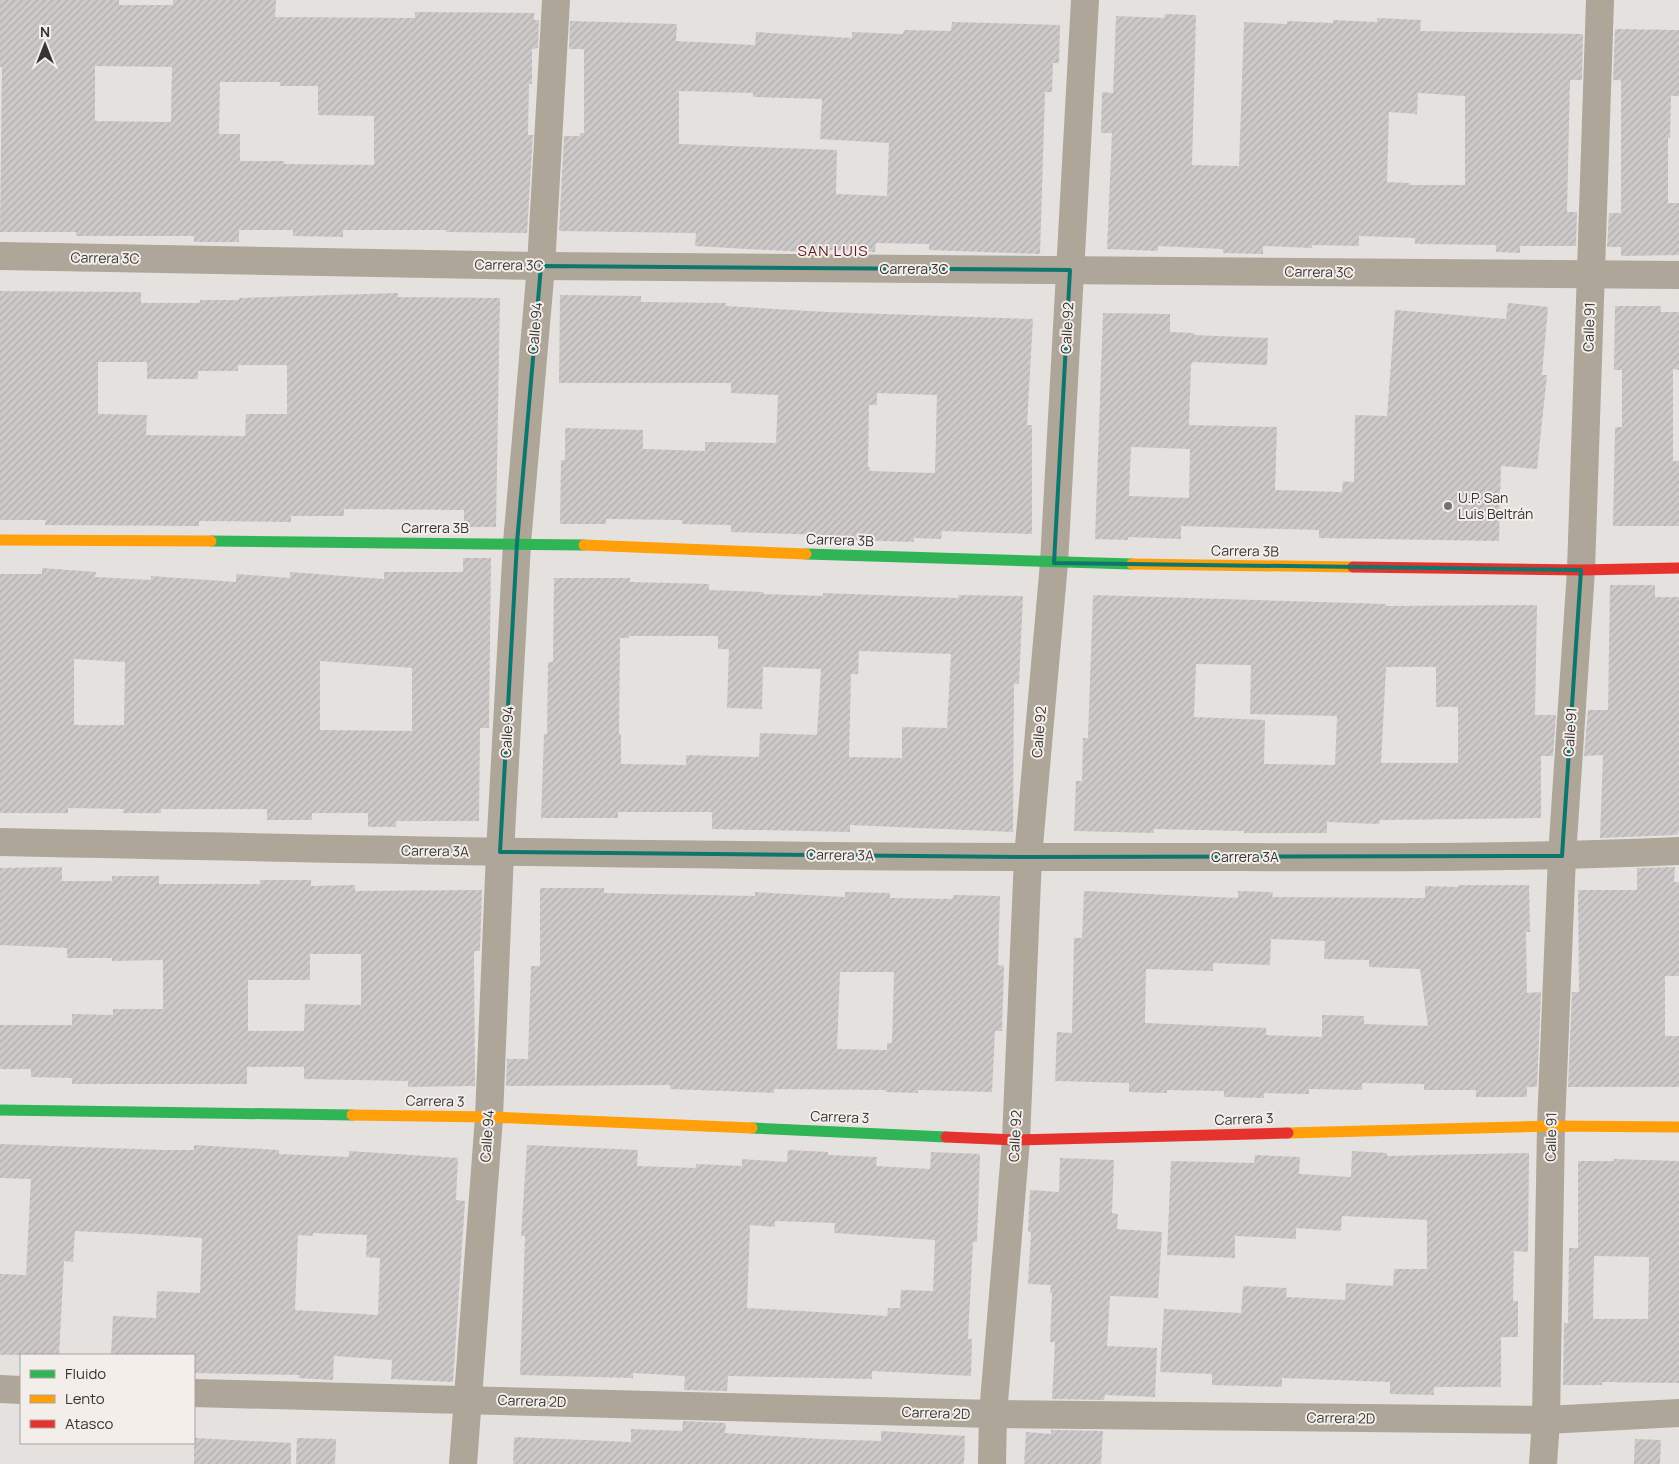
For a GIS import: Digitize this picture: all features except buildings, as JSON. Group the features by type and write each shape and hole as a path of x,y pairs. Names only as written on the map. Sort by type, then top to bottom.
{"street":[{"name":"Calle 94","path":"462,1464 489,1117 500,852 517,543 541,266 556,0"},
{"name":"Calle 92","path":"992,1464 993,1414 1016,1140 1028,857 1054,564 1084,0"},
{"name":"Calle 91","path":"1543,1464 1546,1420 1551,1126 1562,856 1581,570 1600,0"},
{"name":"Carrera 3C","path":"0,256 541,266 1679,275"},
{"name":"Carrera 3B","path":"0,540 517,543 1054,564 1581,570 1679,568"},
{"name":"Carrera 3A","path":"0,842 500,852 1028,857 1562,856 1679,851"},
{"name":"Carrera 3","path":"0,1110 489,1117 1016,1140 1551,1126 1679,1127"},
{"path":"0,1389 20,1390"},
{"name":"Carrera 2D","path":"195,1393 993,1414 1546,1420 1679,1413"}],"highlighted area":[{"path":"541,266 1070,270 1054,563 1581,570 1562,856 1028,857 500,852 517,543"}],"traffic: fast":[{"path":"211,541 584,545"},
{"path":"806,554 1132,564"},
{"path":"0,1110 352,1115"},
{"path":"752,1128 946,1137"}],"traffic: slow":[{"path":"0,540 211,541"},
{"path":"584,545 806,554"},
{"path":"1132,564 1353,567"},
{"path":"352,1115 489,1117 752,1128"},
{"path":"1288,1133 1551,1126 1679,1127"}],"traffic: jam":[{"path":"1353,567 1581,570 1679,568"},
{"path":"946,1137 1016,1140 1288,1133"}],"place":[{"name":"U.P. San Luis Beltrán","path":"1448,506"}],"district":[{"name":"SAN LUIS","path":"833,251"}]}
